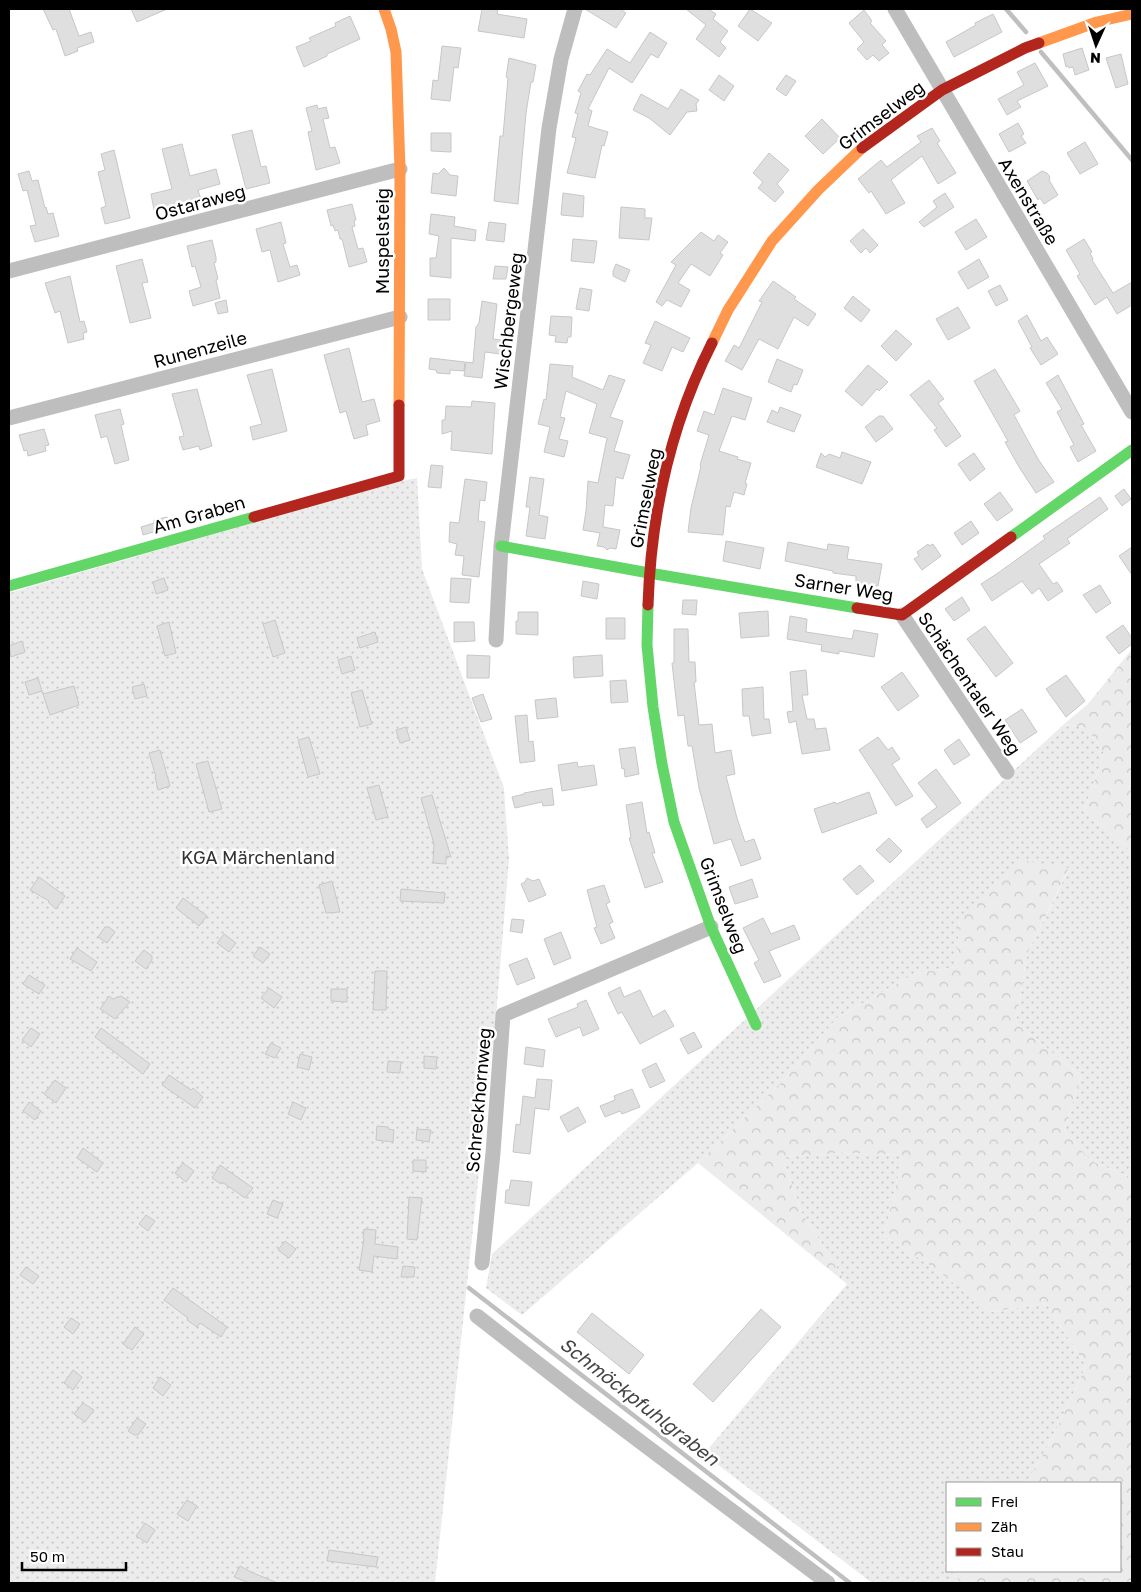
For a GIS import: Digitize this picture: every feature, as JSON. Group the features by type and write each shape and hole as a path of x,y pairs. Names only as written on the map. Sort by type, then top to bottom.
{"street":[{"name":"Muspelsteig","path":"384,9 396,52 400,169 399,476"},
{"name":"Wischbergeweg","path":"496,640 501,546 549,128 561,59 575,9"},
{"name":"Axenstraße","path":"894,9 1132,412"},
{"name":"Grimselweg","path":"756,1025 711,927 674,822 652,706 647,645 649,573 657,510 674,438 700,366 728,310 772,241 818,190 869,142 942,90 1026,48 1097,22 1132,14"},
{"name":"Ostaraweg","path":"9,271 400,169"},
{"name":"Runenzeile","path":"9,418 400,317"},
{"name":"Sarner Weg","path":"501,546 649,573 902,615 1132,450"},
{"name":"Am Graben","path":"9,586 399,476"},
{"name":"Schächentaler Weg","path":"902,615 1007,772"},
{"name":"Schreckhornweg","path":"482,1263 493,1153 503,1015 711,927"},
{"path":"477,1316 580,1397 828,1583"}],"green space":[{"name":"KGA Märchenland","path":"417,478 422,569 504,788 509,859 497,1004 435,1583 9,1583 9,593 388,484"},
{"path":"1132,649 1132,852 1084,811 1104,753 1087,728 1063,725 1088,704"},
{"path":"1063,725 1087,728 1104,753 1084,811 1132,852 1132,1178 1091,1161 1064,1131 1081,1076 1016,1023 1027,954 1069,869 960,919 956,967 916,973 837,1018 782,1082 698,1163 522,1315 486,1288 492,1254"},
{"path":"1020,860 1069,868 1027,954 1016,1023 1081,1076 1064,1131 1091,1161 1132,1178 1132,1583 961,1583 952,1572 1121,1572 1121,1482 1027,1482 1051,1441 1086,1366 1046,1303 991,1312 933,1267 884,1236 903,1155 841,1153 782,1157 802,1213 847,1284 698,1163 782,1082 837,1018 916,973 956,967 960,919"},
{"path":"841,1153 903,1155 884,1236 933,1267 991,1312 1046,1303 1086,1366 1051,1441 1027,1482 946,1482 946,1562 944,1563 946,1572 952,1572 961,1583 872,1583 704,1454 847,1284 802,1213 782,1157"}],"building":[{"path":"43,9 69,9 79,36 91,32 94,42 77,48 78,51 65,56 56,29 53,30"},
{"path":"131,9 167,9 137,22"},
{"path":"482,9 498,9 497,14 527,19 524,38 478,31"},
{"path":"585,9 620,9 626,13 616,28"},
{"path":"686,9 708,9 716,14 713,19 728,31 720,42 726,48 719,57 696,39 706,25"},
{"path":"750,9 772,23 758,41 738,26"},
{"path":"864,10 872,21 870,23 886,41 882,45 889,53 879,61 873,55 867,60 857,49 864,42 849,23"},
{"path":"993,14 1002,32 954,57 946,42"},
{"path":"350,16 360,39 304,67 296,47 311,41 309,38 336,26 335,23"},
{"path":"650,32 667,43 658,58 651,54 632,83 609,68 588,109 592,111 588,126 608,132 604,146 602,145 595,178 567,173 576,138 572,137 578,114 575,113 581,93 578,91 587,74 590,75 607,49 630,63"},
{"path":"442,46 461,48 458,68 454,67 450,101 431,99 433,80 438,81"},
{"path":"1082,48 1089,70 1075,75 1073,67 1066,67 1063,54"},
{"path":"1121,54 1128,84 1116,88 1106,58"},
{"path":"509,58 536,65 526,113 518,204 494,201 500,136 503,136 508,78 506,77"},
{"path":"1035,63 1048,86 1017,101 1021,107 1007,115 998,99 1024,85 1017,72"},
{"path":"719,75 734,86 724,101 709,90"},
{"path":"786,75 796,81 786,96 776,89"},
{"path":"681,89 699,100 696,104 697,111 687,112 670,135 649,118 633,110 641,94 668,109"},
{"path":"317,105 318,109 326,107 329,118 323,119 330,148 335,147 340,163 316,170 308,132 312,131 306,108"},
{"path":"822,119 840,138 823,154 805,136"},
{"path":"1018,123 1024,134 1021,136 1026,143 1009,152 999,134"},
{"path":"932,128 940,141 937,143 956,173 938,184 922,156 891,180 905,203 886,214 871,191 869,193 858,179 881,160 887,167 921,142 917,136"},
{"path":"252,130 261,167 266,166 270,183 246,189 232,135"},
{"path":"431,133 451,133 451,152 431,151"},
{"path":"1085,142 1098,164 1080,174 1067,153"},
{"path":"182,144 190,176 216,169 220,184 198,190 201,200 154,210 151,194 172,189 162,149"},
{"path":"114,150 130,218 105,224 101,208 106,206 98,172 105,170 101,154"},
{"path":"769,153 789,170 777,184 784,192 775,202 758,188 763,182 753,173"},
{"path":"444,168 450,175 458,176 456,196 431,193 433,173 438,174"},
{"path":"29,171 32,181 38,180 45,208 48,214 53,213 59,236 35,242 30,226 36,225 27,190 23,191 18,174"},
{"path":"1042,171 1050,177 1049,180 1058,195 1044,204 1040,198 1038,200 1027,181"},
{"path":"563,193 584,196 583,217 561,215"},
{"path":"945,193 954,207 924,227 919,222 937,207 933,201"},
{"path":"352,204 356,220 354,220 355,226 352,227 358,249 363,248 367,262 349,267 342,239 340,239 338,230 335,231 333,225 331,226 327,210"},
{"path":"621,207 645,209 645,218 652,218 649,240 619,238"},
{"path":"431,214 455,217 454,226 476,230 475,241 451,238 451,278 430,276 430,258 436,258 439,236 429,234"},
{"path":"976,219 987,237 966,250 955,232"},
{"path":"281,222 286,243 283,244 290,267 297,265 300,275 278,282 270,250 262,252 256,229"},
{"path":"489,222 506,224 504,242 486,240"},
{"path":"863,229 878,245 870,253 866,248 861,253 850,241"},
{"path":"701,232 714,241 718,235 728,242 720,253 723,255 710,276 691,264 678,283 690,290 681,307 667,300 662,306 656,302 676,265 671,262"},
{"path":"573,239 597,241 594,263 571,261"},
{"path":"1084,239 1092,252 1090,253 1092,260 1113,293 1132,282 1132,305 1117,314 1107,297 1095,305 1077,276 1080,274 1066,250"},
{"path":"212,240 216,257 216,262 214,263 220,298 193,306 189,291 201,287 195,266 192,267 187,246"},
{"path":"142,259 148,282 142,283 151,318 130,323 116,266"},
{"path":"979,259 989,277 968,289 958,272"},
{"path":"616,264 630,270 625,282 613,276"},
{"path":"495,266 508,267 506,279 493,279"},
{"path":"70,276 80,322 84,321 87,332 83,333 84,339 68,343 60,311 55,313 45,283"},
{"path":"773,281 816,314 808,326 794,317 778,349 759,339 742,370 725,361 734,345 739,348 762,302 759,301"},
{"path":"1000,285 1008,300 996,306 988,291"},
{"path":"580,288 592,290 589,311 576,309"},
{"path":"853,296 870,310 861,322 844,308"},
{"path":"428,299 450,299 450,320 428,320"},
{"path":"226,300 228,312 218,314 215,303"},
{"path":"482,301 497,304 493,339 501,340 500,354 485,352 482,378 464,376 466,362 473,363 476,327 479,323"},
{"path":"958,307 970,328 948,340 936,319"},
{"path":"1027,315 1041,341 1047,337 1058,354 1041,365 1030,348 1032,347 1018,321"},
{"path":"551,316 572,317 571,337 568,337 567,343 555,342 556,336 549,335"},
{"path":"655,321 690,338 683,352 672,347 662,371 643,363 651,345 645,343"},
{"path":"896,330 912,344 896,361 881,346"},
{"path":"349,348 362,402 374,399 380,421 366,425 368,435 354,439 346,411 340,413 324,355"},
{"path":"430,358 465,362 464,371 450,370 450,374 437,373 436,370 429,369"},
{"path":"777,359 803,370 797,385 794,384 791,392 768,382"},
{"path":"550,364 573,366 572,377 603,390 609,375 625,380 610,417 623,421 614,451 630,455 623,479 616,477 613,506 605,505 603,527 620,530 616,549 610,548 607,550 604,547 597,546 600,533 583,530 588,481 598,483 607,438 589,433 597,404 566,391 560,417 565,418 559,439 568,441 564,457 544,452 550,427 538,424 544,399 546,400"},
{"path":"868,365 888,382 879,391 877,389 862,406 845,391"},
{"path":"272,369 287,431 253,440 250,427 262,424 247,375"},
{"path":"995,369 1020,411 1014,415 1038,459 1054,482 1036,493 1005,442 1008,441 974,381"},
{"path":"1058,375 1084,424 1081,425 1096,451 1078,462 1070,447 1074,445 1057,412 1062,409 1046,383"},
{"path":"929,380 944,399 938,403 961,436 946,447 934,430 937,428 910,395"},
{"path":"723,388 752,398 745,420 732,416 719,451 751,463 745,483 747,484 744,495 734,492 730,507 726,506 723,535 688,532 700,465 709,435 697,431 704,411 714,415"},
{"path":"197,389 212,446 200,450 199,446 183,450 179,437 184,436 172,394"},
{"path":"472,401 495,403 492,454 451,450 452,431 442,434 442,420 445,420 446,406 471,407"},
{"path":"780,407 801,415 794,432 767,422 772,410 778,413"},
{"path":"120,409 124,424 121,425 129,460 115,464 107,436 101,438 95,415"},
{"path":"879,416 883,416 893,429 876,442 865,427"},
{"path":"44,429 49,445 45,446 46,451 28,456 27,450 24,451 19,435"},
{"path":"842,452 871,462 862,484 816,467 821,453 825,457 829,454 840,458"},
{"path":"974,453 985,469 970,481 958,464"},
{"path":"431,465 443,466 441,488 428,487"},
{"path":"530,477 544,479 539,515 548,517 545,539 526,536 530,507 526,507"},
{"path":"465,479 487,482 485,501 480,500 478,521 485,522 479,577 462,575 464,556 455,555 457,544 449,542 450,522 459,523"},
{"path":"1124,489 1131,499 1122,506 1115,496"},
{"path":"1000,492 1013,510 997,521 984,504"},
{"path":"1100,497 1108,509 1067,539 1070,543 1039,564 1053,584 1057,582 1063,591 1048,601 1039,588 1032,594 1022,581 992,601 981,584 1045,539 1043,536"},
{"path":"167,517 168,520 173,518 175,526 143,535 141,527 154,523 154,520"},
{"path":"971,521 979,533 962,545 954,533"},
{"path":"726,541 764,548 760,569 723,561"},
{"path":"788,542 827,550 828,544 849,547 847,559 882,564 878,586 856,582 856,576 833,573 833,571 785,561"},
{"path":"928,544 929,546 933,544 941,556 922,570 914,559 919,556 917,552"},
{"path":"1132,547 1132,575 1119,556"},
{"path":"164,578 168,590 156,594 153,582"},
{"path":"451,578 471,579 469,603 450,602"},
{"path":"583,581 599,584 597,599 581,596"},
{"path":"1100,585 1111,603 1096,613 1083,595"},
{"path":"962,597 970,610 954,621 945,609"},
{"path":"683,600 697,600 696,615 682,614"},
{"path":"768,611 769,636 741,638 739,613"},
{"path":"518,612 538,612 538,635 516,634"},
{"path":"790,616 807,619 806,632 852,639 854,630 878,634 874,657 839,651 839,654 821,651 822,645 787,639"},
{"path":"606,618 625,618 625,639 606,639"},
{"path":"275,620 285,653 273,657 263,624"},
{"path":"169,622 176,653 165,656 157,626"},
{"path":"454,622 474,622 475,641 454,642"},
{"path":"1123,625 1132,638 1132,644 1119,654 1106,637"},
{"path":"985,626 1013,663 996,677 967,639"},
{"path":"674,629 688,629 689,662 695,662 696,682 694,682 699,725 712,724 715,753 731,750 735,774 726,776 737,818 745,842 754,839 761,859 741,866 731,839 714,844 699,788 692,746 688,746 684,715 678,716 672,663 674,663"},
{"path":"375,632 378,642 360,648 357,638"},
{"path":"22,641 25,652 11,657 9,646"},
{"path":"467,655 490,656 489,678 467,678"},
{"path":"602,655 603,676 574,678 573,657"},
{"path":"351,656 355,670 342,674 338,660"},
{"path":"806,670 808,695 802,695 807,719 814,719 816,729 826,728 830,750 802,754 796,721 789,723 787,712 793,711 790,672"},
{"path":"902,672 919,696 898,711 881,687"},
{"path":"1066,675 1085,701 1066,717 1046,689"},
{"path":"38,678 42,691 29,695 25,682"},
{"path":"626,680 628,702 611,703 610,681"},
{"path":"144,684 147,696 135,699 132,687"},
{"path":"74,686 79,705 50,715 43,694"},
{"path":"763,687 764,719 769,719 771,733 752,736 749,716 743,716 742,689"},
{"path":"362,690 372,724 360,727 351,693"},
{"path":"483,694 492,719 481,722 472,698"},
{"path":"556,698 558,717 537,719 535,700"},
{"path":"1022,709 1037,732 1020,743 1005,720"},
{"path":"527,715 529,742 533,741 535,761 520,763 515,716"},
{"path":"406,727 410,740 400,743 396,730"},
{"path":"309,737 320,774 308,777 298,740"},
{"path":"878,737 888,750 892,747 900,759 892,764 913,796 896,806 859,750"},
{"path":"959,739 970,755 954,765 944,750"},
{"path":"635,747 639,774 625,777 619,749"},
{"path":"160,750 170,786 158,790 149,753"},
{"path":"208,761 222,809 209,812 196,764"},
{"path":"577,762 578,767 594,765 597,785 562,791 558,765"},
{"path":"936,769 961,803 927,828 921,819 937,807 918,783"},
{"path":"379,785 388,817 376,820 367,788"},
{"path":"552,788 554,805 543,806 542,802 515,808 512,797"},
{"path":"869,792 877,813 822,833 814,809 835,802 836,804"},
{"path":"432,795 451,857 446,856 446,864 433,863 434,844 421,798"},
{"path":"642,802 647,833 649,832 655,853 652,853 663,882 645,888 629,838 631,838 626,805"},
{"path":"889,838 902,851 890,863 876,850"},
{"path":"860,865 874,881 857,895 843,879"},
{"path":"39,877 65,896 56,909 49,901 30,890"},
{"path":"527,878 533,881 539,879 546,895 529,902 521,884"},
{"path":"752,879 758,897 735,904 729,887"},
{"path":"332,881 340,912 326,913 319,885"},
{"path":"604,885 610,902 606,904 613,922 609,924 615,938 601,944 594,928 597,927 587,890"},
{"path":"401,889 445,893 444,903 400,901"},
{"path":"183,898 207,916 199,926 176,908"},
{"path":"763,918 771,934 794,925 800,939 769,951 781,976 764,983 754,963 759,960 743,928"},
{"path":"512,919 524,920 522,933 510,931"},
{"path":"105,927 109,927 115,932 107,943 98,937"},
{"path":"561,932 571,958 554,965 544,939"},
{"path":"224,934 236,943 229,952 217,943"},
{"path":"260,947 270,954 263,963 253,956"},
{"path":"77,948 97,962 91,971 70,959"},
{"path":"144,950 152,956 152,960 146,969 135,961"},
{"path":"527,958 535,978 517,985 509,965"},
{"path":"375,971 387,971 386,1010 373,1010"},
{"path":"29,975 45,985 39,994 23,984"},
{"path":"620,987 624,997 640,990 653,1017 665,1010 674,1026 640,1044 622,1012 618,1014 608,993"},
{"path":"269,988 282,997 274,1008 261,998"},
{"path":"331,989 347,989 347,1002 331,1001"},
{"path":"109,996 113,999 121,996 130,1002 115,1019 100,1009"},
{"path":"586,1000 599,1029 583,1036 580,1027 556,1037 548,1019 578,1007 577,1004"},
{"path":"31,1028 40,1034 31,1047 22,1040"},
{"path":"101,1028 150,1064 143,1074 95,1037"},
{"path":"694,1032 702,1047 688,1054 680,1039"},
{"path":"271,1043 281,1048 275,1058 265,1054"},
{"path":"526,1047 545,1050 543,1067 524,1064"},
{"path":"300,1054 312,1057 309,1070 297,1067"},
{"path":"424,1056 437,1057 436,1069 424,1068"},
{"path":"388,1061 401,1062 400,1073 387,1072"},
{"path":"656,1063 665,1081 650,1088 642,1070"},
{"path":"169,1075 191,1090 193,1088 203,1097 195,1108 162,1085"},
{"path":"537,1079 552,1080 549,1110 535,1108 530,1154 513,1152 516,1124 520,1125 523,1096 535,1098"},
{"path":"55,1080 66,1088 56,1103 44,1094"},
{"path":"632,1089 640,1107 622,1114 620,1111 605,1117 600,1106 615,1100 614,1096"},
{"path":"29,1102 41,1111 35,1120 23,1111"},
{"path":"293,1102 306,1108 301,1120 288,1114"},
{"path":"578,1107 586,1122 568,1132 560,1117"},
{"path":"377,1126 388,1127 388,1129 394,1130 393,1142 376,1140"},
{"path":"417,1129 431,1130 429,1142 416,1140"},
{"path":"83,1148 103,1163 97,1172 77,1158"},
{"path":"413,1160 426,1160 426,1172 413,1171"},
{"path":"183,1163 194,1171 186,1182 175,1173"},
{"path":"220,1165 253,1188 245,1198 222,1182 221,1184 212,1178"},
{"path":"511,1180 532,1182 529,1206 505,1203 506,1190 509,1190"},
{"path":"409,1197 422,1198 417,1240 407,1239"},
{"path":"273,1200 283,1204 277,1218 267,1214"},
{"path":"146,1215 155,1221 148,1231 139,1224"},
{"path":"364,1229 376,1230 375,1244 398,1247 397,1259 374,1256 372,1272 359,1270"},
{"path":"285,1241 296,1249 289,1258 278,1250"},
{"path":"403,1266 415,1267 414,1277 401,1277"},
{"path":"26,1267 39,1276 33,1284 20,1275"},
{"path":"173,1288 227,1327 221,1337 200,1323 197,1327 164,1300"},
{"path":"761,1309 781,1327 713,1402 693,1384"},
{"path":"592,1313 644,1355 629,1374 577,1332"},
{"path":"71,1318 80,1324 73,1334 64,1327"},
{"path":"135,1327 144,1334 132,1350 123,1344"},
{"path":"73,1370 82,1377 73,1390 64,1383"},
{"path":"160,1377 171,1385 163,1396 153,1388"},
{"path":"83,1403 94,1410 85,1422 74,1414"},
{"path":"137,1418 146,1424 138,1435 134,1435 128,1431"},
{"path":"187,1500 197,1506 188,1521 177,1514"},
{"path":"145,1523 155,1530 147,1543 136,1536"},
{"path":"329,1550 378,1557 376,1567 327,1561"},
{"path":"240,1566 278,1583 250,1583 234,1577"}],"waterway":[{"path":"1006,9 1026,32"},
{"path":"1041,52 1132,160"},
{"name":"Schmöckpfuhlgraben","path":"469,1288 850,1583"}],"traffic: fast":[{"path":"1011,537 1132,450"},
{"path":"9,586 254,517"},
{"path":"501,546 857,608"},
{"path":"648,605 647,645 653,707 674,822 711,927 756,1025"}],"traffic: slow":[{"path":"384,9 396,52 400,169 399,405"},
{"path":"1039,43 1097,22 1132,14"},
{"path":"712,343 728,310 772,241 818,190 862,148"}],"traffic: jam":[{"path":"862,148 942,90 1025,48 1039,43"},
{"path":"648,605 654,537 666,471 685,405 712,343"},
{"path":"254,517 399,476 399,405"},
{"path":"857,608 902,615 1011,537"}]}
